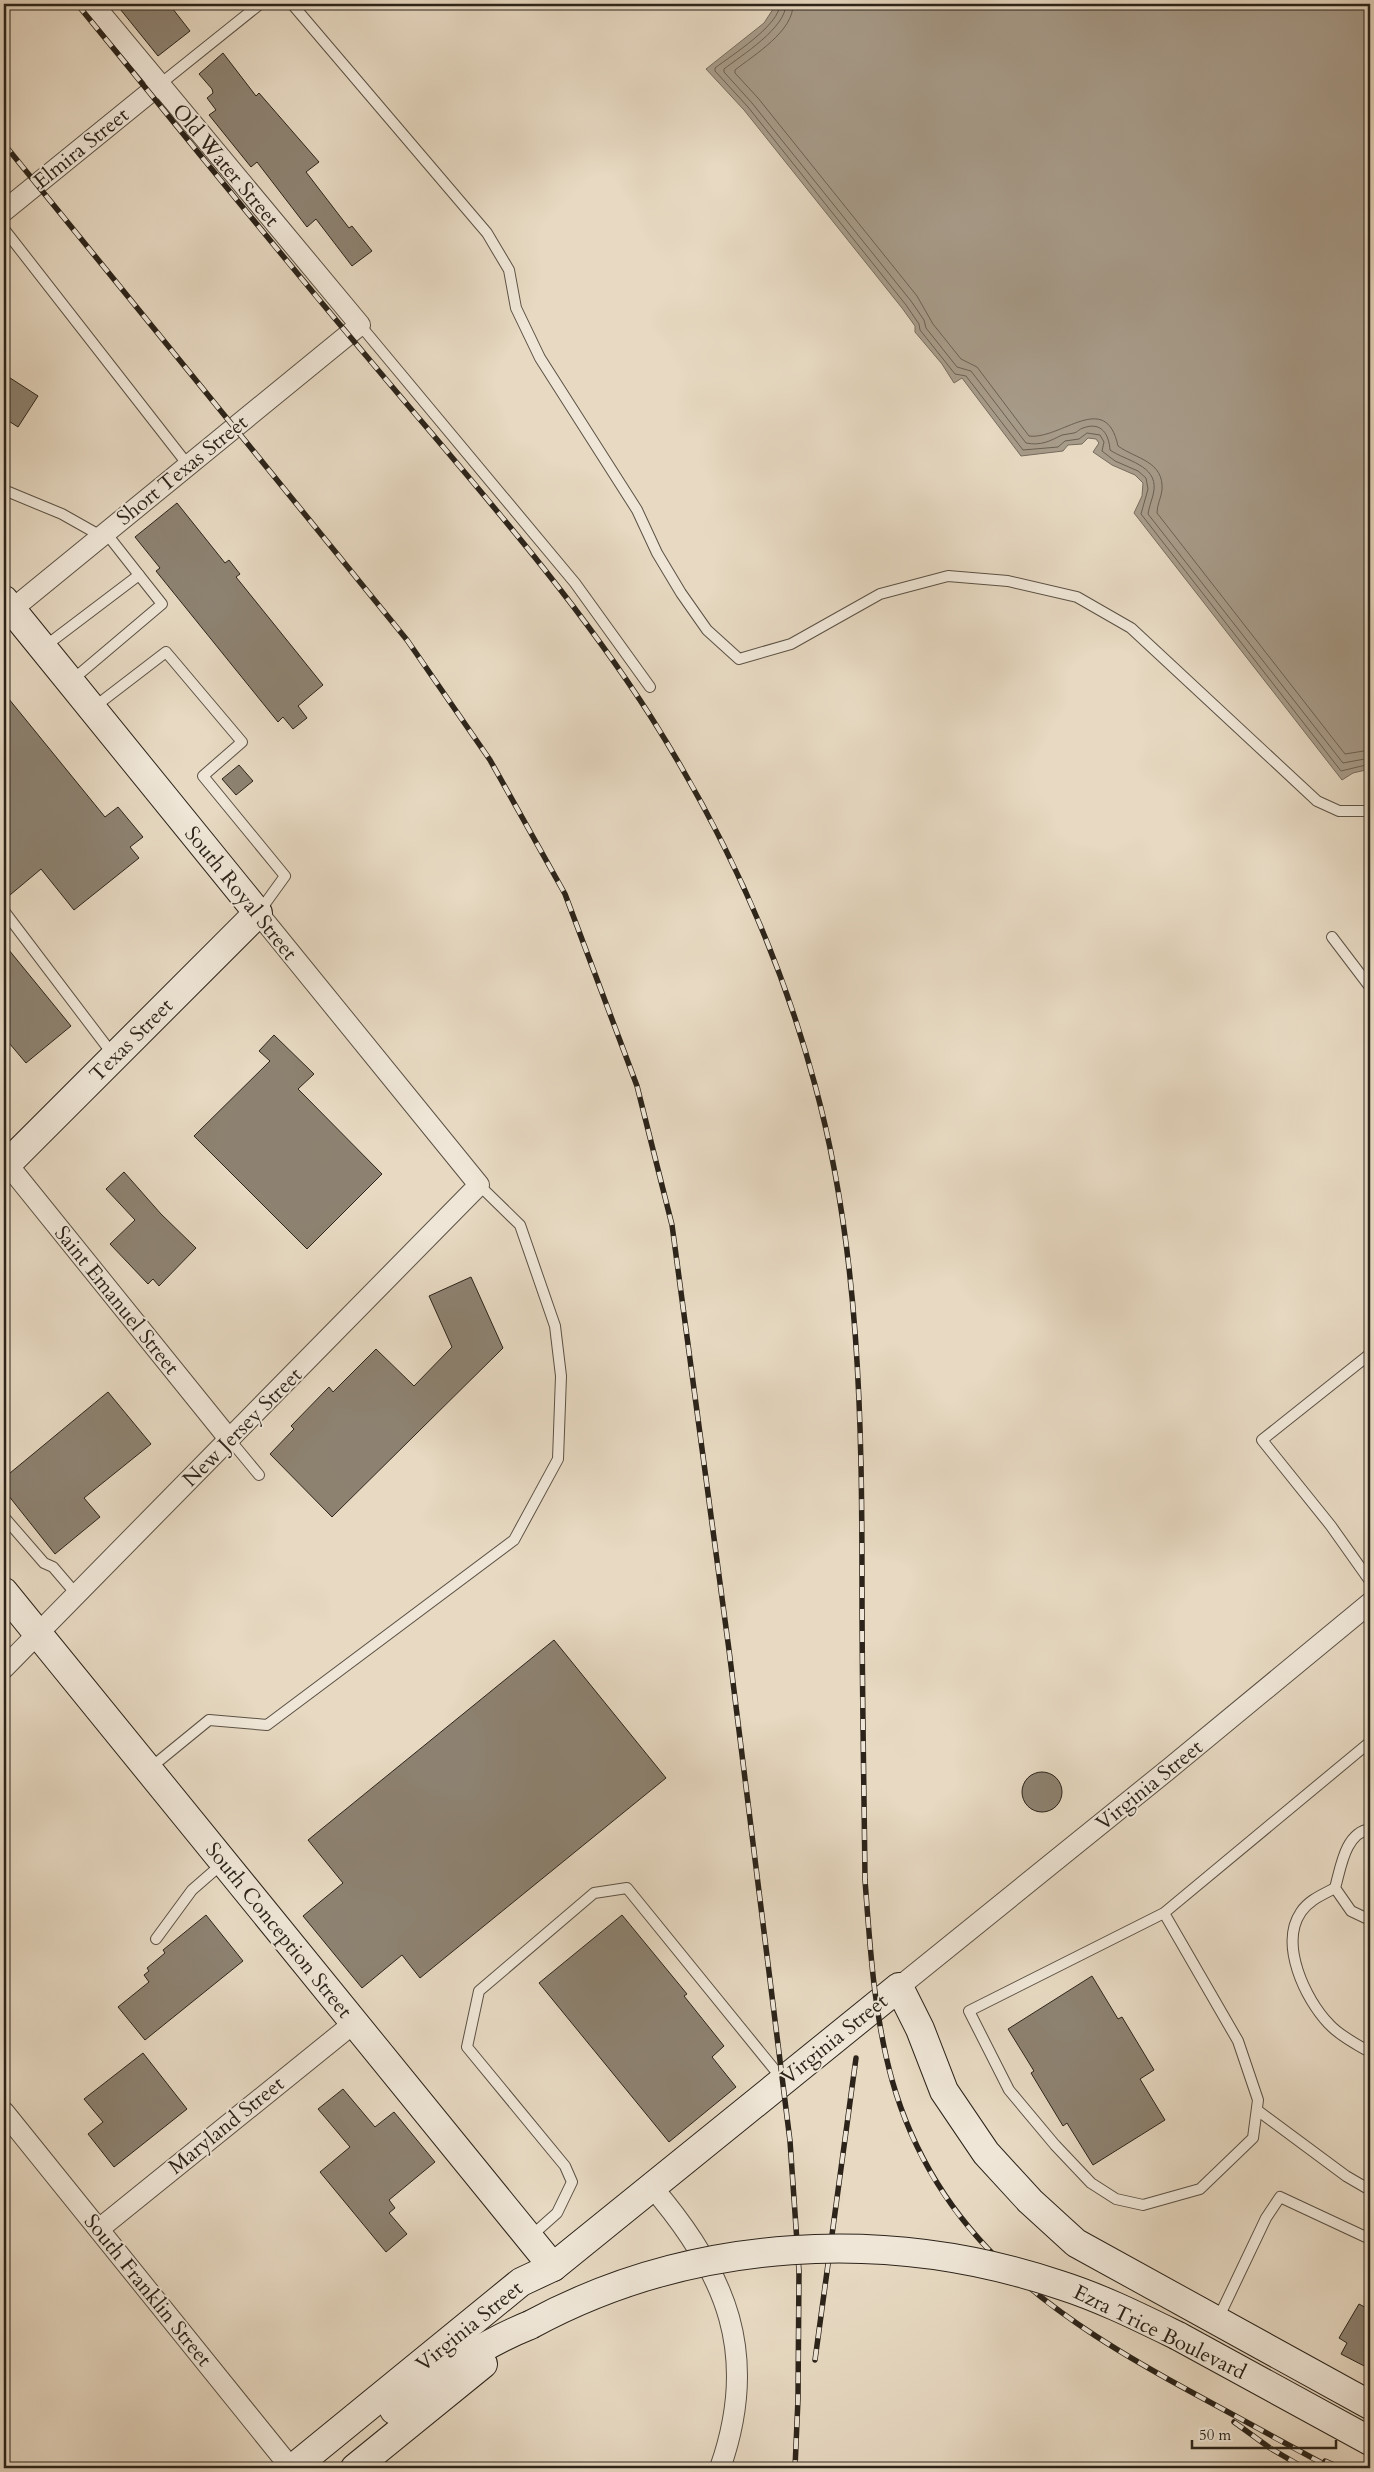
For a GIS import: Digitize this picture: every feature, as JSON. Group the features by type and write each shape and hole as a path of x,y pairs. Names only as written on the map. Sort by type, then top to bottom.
{"street":[{"name":"Old Water Street","path":"94,4 159,85 360,324"},
{"name":"Elmira Street","path":"4,211 159,85"},
{"name":"Short Texas Street","path":"6,608 104,534 360,324"},
{"name":"South Royal Street","path":"6,608 43,648 479,1185"},
{"name":"Texas Street","path":"5,1164 258,913"},
{"name":"Saint Emanuel Street","path":"5,1164 230,1440"},
{"name":"New Jersey Street","path":"4,1668 479,1185"},
{"name":"South Conception Street","path":"4,1592 553,2267"},
{"name":"Virginia Street","path":"292,2468 521,2282 553,2267 1170,1768 1370,1603"},
{"name":"Ezra Trice Boulevard","path":"899,1987 920,2029 944,2091 986,2153 1030,2201 1076,2243 1370,2405"},
{"name":"Maryland Street","path":"99,2229 354,2023"},
{"name":"South Franklin Street","path":"4,2112 292,2468"},
{"path":"652,2187 673,2211 702,2254 719,2285 729,2314 738,2364 730,2440 720,2468"},
{"name":"Ezra Trice Boulevard","path":"320,2468 421,2388 500,2337 530,2325 564,2306 673,2268 771,2251 852,2248 922,2253 983,2263 1023,2273 1092,2296 1178,2336 1370,2441"},
{"name":"Ezra Trice Boulevard","path":"355,2468 530,2325"},
{"path":"337,2468 401,2416 421,2388"}],"lane":[{"path":"159,85 260,4"},
{"path":"292,4 488,233 509,270 516,308 540,358 637,510 657,553 681,593 707,630 739,659 791,644 880,594 948,576 1008,581 1077,597 1131,628 1317,801 1339,811 1370,811"},
{"path":"4,229 188,466"},
{"path":"360,324 575,583 650,687"},
{"path":"4,490 104,534 162,604 70,681"},
{"path":"43,648 139,576"},
{"path":"92,709 166,652 242,742 203,776 285,876 258,913"},
{"path":"4,911 114,1056"},
{"path":"1332,937 1370,987"},
{"path":"149,1770 209,1720 267,1725 514,1540 558,1460 561,1376 554,1326 520,1225 479,1185"},
{"path":"1370,1354 1262,1440 1331,1526 1370,1580"},
{"path":"230,1440 259,1475"},
{"path":"4,1517 44,1563 53,1567 77,1595"},
{"path":"1164,1913 1238,2041 1258,2100 1253,2138 1200,2189 1143,2204 1116,2199 1091,2183 1054,2145 1009,2090 969,2011 1164,1913 1370,1742"},
{"path":"1370,1829 1362,1830 1347,1846 1335,1888 1312,1900 1301,1912 1294,1925 1295,1966 1311,2000 1329,2025 1370,2052"},
{"path":"156,1939 192,1890 224,1862"},
{"path":"530,2238 557,2213 572,2182 566,2166 467,2047 479,1991 594,1893 627,1888 783,2080"},
{"path":"1335,1888 1351,1911 1370,1920"},
{"path":"1257,2110 1346,2176 1370,2190"},
{"path":"1216,2321 1266,2218 1280,2197 1370,2239"}],"water":[{"path":"774,4 1370,4 1370,769 1353,773 1342,780 1134,513 1142,496 1143,483 1135,475 1112,465 1093,452 1099,443 1096,439 1088,438 1082,444 1068,445 1063,451 1021,456 962,378 954,383 942,364 915,332 915,326 902,308 744,110 706,69 764,23 775,6"}],"building":[{"path":"116,4 169,4 190,31 158,56"},
{"path":"223,53 256,96 259,93 319,162 306,172 349,228 352,226 372,251 352,266 316,219 307,227 257,162 251,167 209,115 216,110 207,98 213,93 212,89 199,74"},
{"path":"4,374 38,396 18,427 4,418"},
{"path":"177,503 225,563 229,560 240,574 236,577 323,685 298,706 307,718 293,729 283,717 278,722 156,571 160,568 135,537"},
{"path":"4,693 105,817 118,807 143,837 130,847 139,858 74,910 41,869 4,900"},
{"path":"239,765 253,781 236,795 222,779"},
{"path":"4,944 71,1026 26,1063 4,1037"},
{"path":"274,1035 314,1074 298,1089 382,1174 307,1249 194,1136 270,1061 259,1051"},
{"path":"124,1172 161,1214 196,1248 159,1286 153,1279 148,1284 110,1244 135,1220 106,1189"},
{"path":"471,1277 503,1348 332,1517 270,1454 294,1429 291,1426 329,1387 333,1392 376,1349 414,1386 452,1347 429,1296"},
{"path":"108,1392 151,1444 84,1498 100,1517 55,1554 4,1490 4,1478"},
{"path":"554,1640 666,1778 420,1978 402,1955 362,1988 303,1916 343,1883 308,1840"},
{"path":"1038,1772 1046,1772 1053,1775 1059,1781 1062,1792 1059,1803 1053,1809 1046,1812 1038,1812 1031,1809 1025,1803 1022,1796 1022,1788 1025,1781 1031,1775"},
{"path":"206,1915 243,1961 145,2040 118,2007 149,1982 144,1975 149,1971 147,1968 165,1953 163,1950"},
{"path":"622,1915 687,1994 684,1996 724,2046 712,2057 736,2087 669,2142 539,1983"},
{"path":"1092,1976 1118,2019 1122,2017 1154,2070 1140,2079 1165,2120 1093,2165 1067,2123 1063,2126 1031,2073 1034,2071 1008,2029"},
{"path":"143,2053 187,2109 114,2167 88,2134 103,2122 84,2099"},
{"path":"343,2089 375,2127 394,2112 435,2162 389,2200 395,2208 389,2213 407,2234 386,2252 320,2172 350,2147 318,2109"},
{"path":"1359,2304 1370,2310 1370,2369 1341,2354 1347,2343 1339,2338"}],"railway":[{"path":"77,4 294,270 479,489 586,623 651,717 677,760 725,849 767,941 785,988 815,1085 830,1147 850,1273 859,1400 861,1464 865,1880 874,1981 881,2031 892,2080 913,2137 939,2187 972,2231 1009,2270 1051,2304 1096,2336 1144,2366 1331,2468"},
{"path":"4,144 407,640 490,760 565,894 637,1086 672,1225 729,1650 790,2141 799,2271 798,2399 795,2468"},
{"path":"815,2360 856,2058"},
{"path":"1234,2422 1270,2448 1304,2468"},
{"path":"1325,2461 1341,2468"}]}
